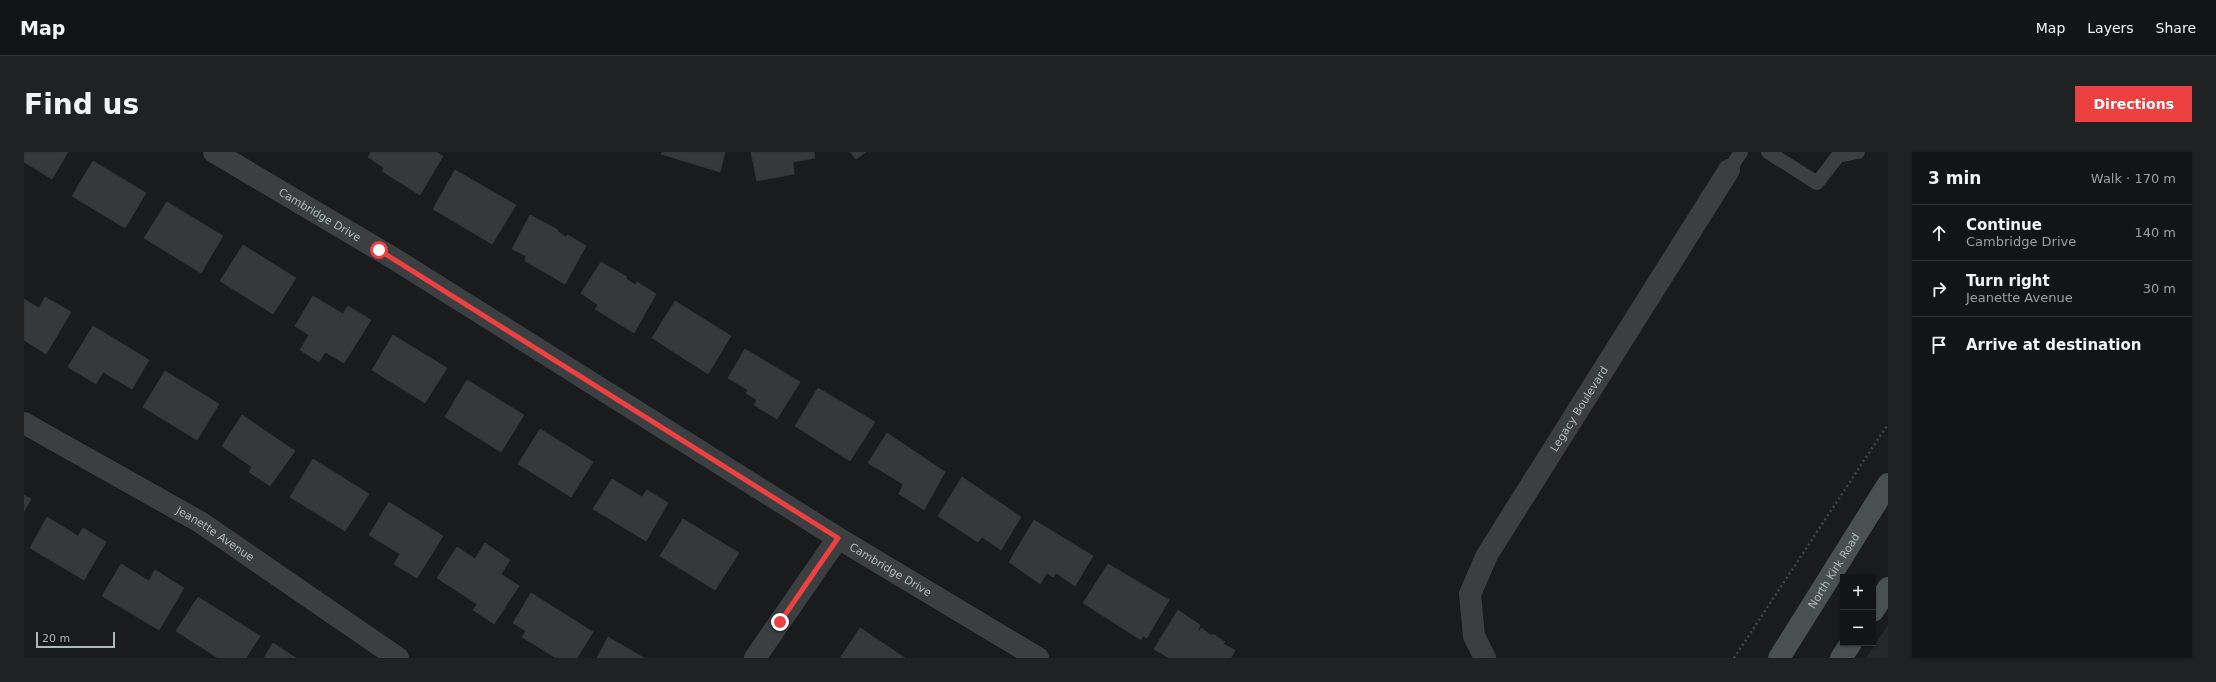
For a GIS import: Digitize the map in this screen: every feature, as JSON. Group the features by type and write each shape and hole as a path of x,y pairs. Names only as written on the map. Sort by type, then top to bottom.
{"main road":[{"name":"North Kirk Road","path":"1779,658 1888,484"},
{"path":"1874,610 1888,588"},
{"path":"1841,658 1849,646"}],"street":[{"name":"Cambridge Drive","path":"214,152 400,263 838,538 1038,658"},
{"name":"Legacy Boulevard","path":"1485,658 1474,636 1470,594 1487,555 1729,170"},
{"name":"Jeanette Avenue","path":"24,423 200,522 398,658"},
{"path":"755,658 838,538"}],"lane":[{"path":"1729,170 1741,152"},
{"path":"1768,152 1817,183 1838,156 1858,152"}],"path":[{"path":"1734,658 1888,424"}],"shaded area":[{"path":"1888,625 1888,658 1866,658 1874,646 1876,646 1876,643"}],"building":[{"path":"24,152 68,152 52,179 24,162"},
{"path":"371,152 436,152 443,156 420,195 382,171 384,168 368,157"},
{"path":"662,152 725,152 720,172 661,154"},
{"path":"751,152 814,152 815,158 793,162 794,174 757,181"},
{"path":"850,152 866,152 856,159"},
{"path":"93,161 146,193 125,228 72,196"},
{"path":"455,170 516,205 492,244 433,209"},
{"path":"167,202 223,236 201,273 144,238"},
{"path":"530,215 558,230 557,231 566,237 568,235 586,246 565,284 525,261 526,256 512,249"},
{"path":"243,245 296,278 273,314 220,281"},
{"path":"601,262 627,277 626,279 636,285 637,282 656,294 634,333 595,309 598,305 581,293"},
{"path":"313,296 343,314 348,306 371,320 344,363 325,352 319,362 300,350 309,335 295,326"},
{"path":"45,297 71,312 46,354 24,340 24,299 39,308"},
{"path":"675,301 731,336 708,374 652,338"},
{"path":"93,326 149,360 132,389 103,372 96,384 68,367"},
{"path":"393,335 447,368 425,403 372,370"},
{"path":"745,349 800,382 777,419 754,405 757,400 746,393 748,390 728,378"},
{"path":"165,371 219,404 197,440 143,407"},
{"path":"467,380 524,415 501,452 445,417"},
{"path":"818,388 875,422 850,461 795,426"},
{"path":"242,415 295,451 270,486 249,472 252,467 222,446"},
{"path":"540,429 593,462 571,497 518,464"},
{"path":"887,433 945,472 924,510 899,494 903,484 868,463"},
{"path":"313,459 369,494 345,531 290,497"},
{"path":"962,477 1021,517 1001,550 982,537 978,542 938,516"},
{"path":"612,479 642,497 647,490 668,503 646,541 593,509"},
{"path":"24,495 31,499 24,511"},
{"path":"389,502 443,536 417,578 394,564 400,554 369,535"},
{"path":"47,517 78,536 83,528 106,542 84,580 30,548"},
{"path":"683,519 739,553 715,590 660,556"},
{"path":"1034,520 1093,556 1075,586 1056,573 1053,577 1047,573 1040,584 1009,562"},
{"path":"485,543 510,560 501,574 519,586 494,624 473,610 477,604 437,578 457,547 475,559"},
{"path":"121,564 149,581 155,570 184,588 159,630 102,596"},
{"path":"1108,564 1169,600 1147,638 1143,636 1141,640 1083,603"},
{"path":"531,593 593,632 577,658 556,658 522,637 526,631 513,623"},
{"path":"198,597 260,636 246,658 218,658 176,631"},
{"path":"1178,610 1200,625 1198,630 1200,631 1201,628 1212,636 1213,634 1225,642 1223,644 1235,650 1231,658 1169,658 1154,649"},
{"path":"860,628 905,658 840,658"},
{"path":"608,637 644,658 597,658"},
{"path":"273,643 296,658 264,658"}],"route":[{"path":"379,250 838,538 780,622"}]}
